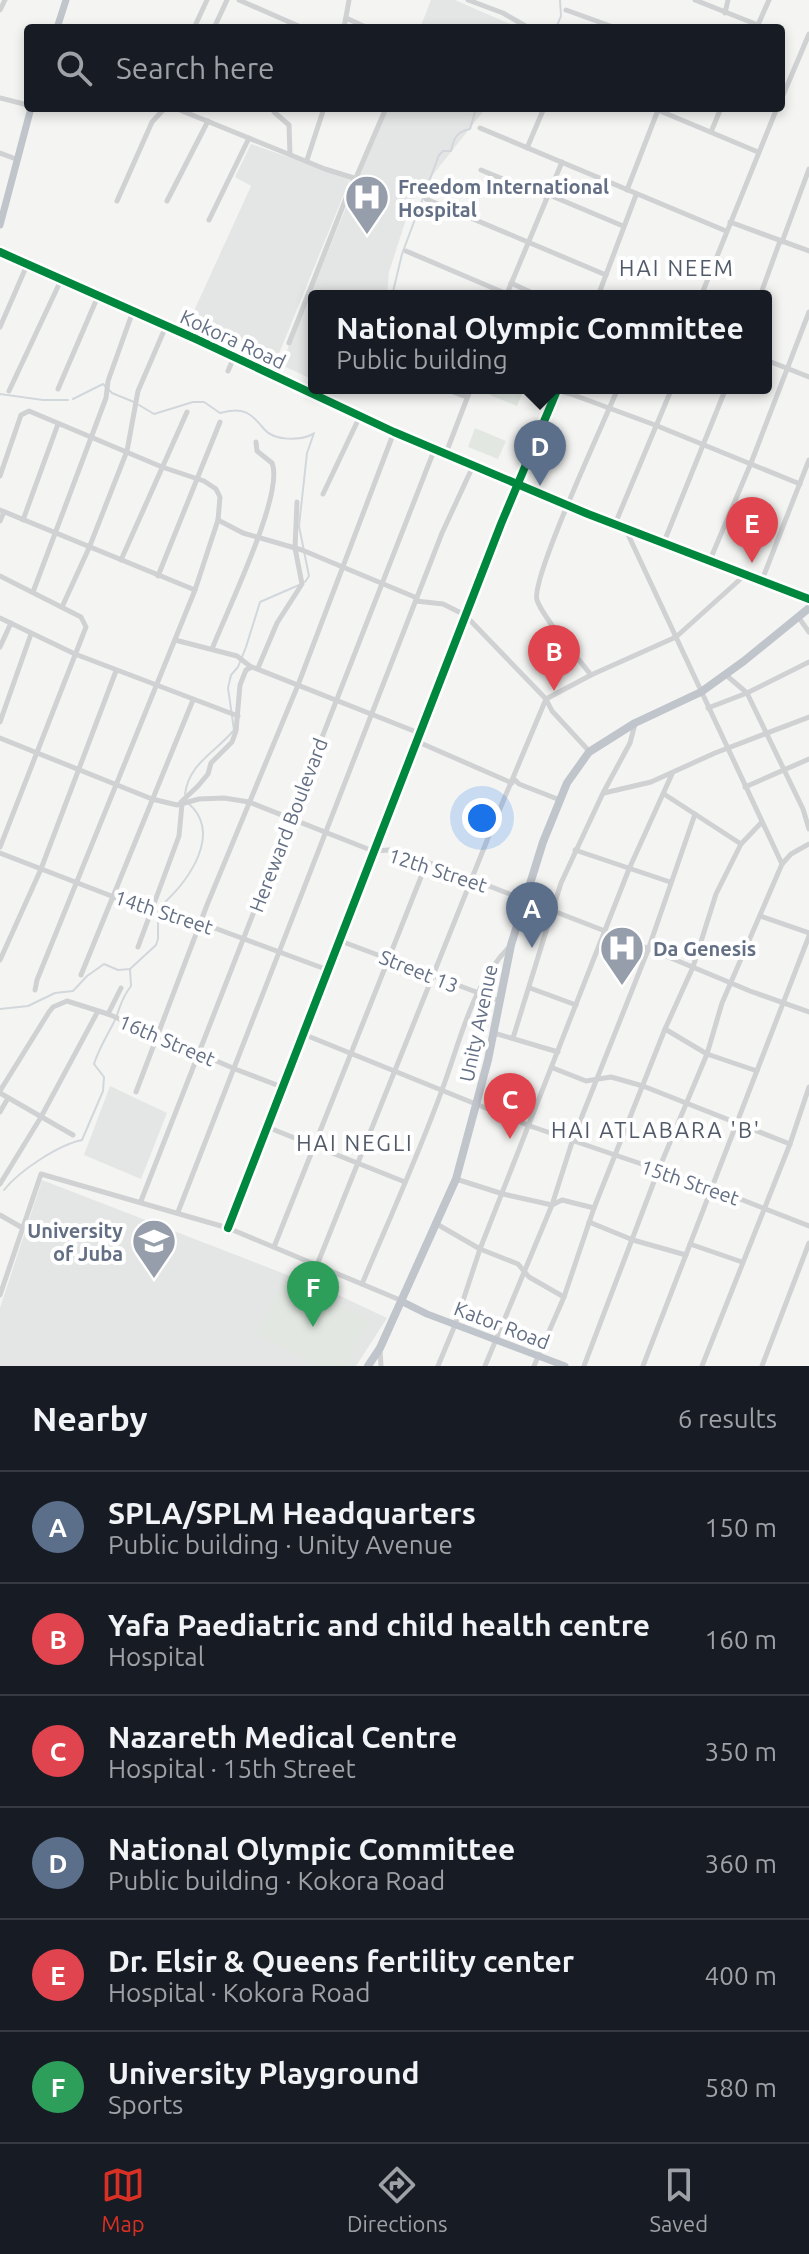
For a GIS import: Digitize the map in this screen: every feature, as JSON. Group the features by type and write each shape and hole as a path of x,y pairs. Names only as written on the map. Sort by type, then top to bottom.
{"main road":[{"name":"Unity Avenue","path":"368,1366 380,1348 456,1179 524,900 560,800 574,772 589,752 635,723 701,692 809,608"}],"street":[{"path":"0,10 5,0"},
{"path":"58,24 66,0"},
{"path":"196,24 207,0"},
{"path":"216,24 227,0"},
{"path":"239,0 294,24"},
{"path":"345,24 349,0"},
{"path":"471,0 522,24"},
{"path":"695,0 750,24"},
{"path":"725,13 728,0"},
{"path":"758,24 769,0"},
{"path":"566,10 605,24"},
{"path":"346,18 359,24"},
{"path":"785,91 809,34"},
{"path":"0,98 24,105"},
{"path":"0,225 29,112"},
{"path":"117,201 152,122 161,112"},
{"path":"185,112 352,176 354,182"},
{"path":"274,112 289,125 290,154"},
{"path":"307,160 323,112"},
{"path":"310,290 384,112"},
{"path":"527,148 542,112"},
{"path":"627,190 655,112"},
{"path":"663,112 758,152"},
{"path":"711,132 719,112"},
{"path":"703,290 775,112"},
{"path":"167,201 208,121"},
{"path":"480,128 726,231"},
{"path":"209,220 249,138"},
{"path":"0,153 16,159"},
{"path":"508,290 562,162"},
{"path":"762,290 809,169"},
{"path":"481,170 623,226"},
{"path":"600,290 636,195"},
{"path":"426,199 606,275"},
{"path":"730,222 809,251"},
{"path":"406,251 495,290"},
{"name":"Kokora Road","path":"0,252 134,310 308,391"},
{"path":"0,327 28,264"},
{"path":"9,391 62,279"},
{"path":"511,283 526,290"},
{"path":"58,389 99,295"},
{"path":"289,343 308,296"},
{"path":"33,592 91,438 134,310"},
{"path":"710,560 809,312"},
{"path":"62,607 127,451 138,391 167,325"},
{"path":"228,371 235,357"},
{"path":"772,362 809,377"},
{"name":"Kokora Road","path":"313,394 568,506 809,599"},
{"path":"459,394 467,397"},
{"path":"446,453 468,394"},
{"path":"228,1228 465,615 556,394"},
{"path":"571,394 800,484"},
{"path":"591,675 536,599 538,584 568,506 616,394"},
{"path":"615,524 669,394"},
{"path":"664,542 724,394"},
{"path":"0,476 23,412 29,411 162,467 196,478 216,489 220,497 218,520 195,590 35,990"},
{"path":"121,560 187,412"},
{"path":"323,494 360,416"},
{"path":"158,576 220,422"},
{"path":"23,520 58,424"},
{"path":"136,1092 298,685 394,432"},
{"path":"212,649 258,537 275,471 272,463 257,451 256,442"},
{"name":"Hereward Boulevard","path":"141,1201 435,448"},
{"path":"762,580 809,460"},
{"path":"178,1212 449,516 473,465"},
{"path":"255,668 277,623 302,584 295,548 297,502"},
{"path":"0,521 2,511 195,590"},
{"path":"218,520 243,533 295,548 417,600 443,604 465,615 546,699 552,711 589,752"},
{"path":"625,528 782,864"},
{"path":"317,1265 546,699 676,637 746,574"},
{"path":"0,576 81,617 85,623 85,631 0,850"},
{"path":"0,618 116,671 238,716"},
{"path":"799,618 809,632"},
{"path":"0,647 11,623"},
{"path":"0,722 31,634"},
{"path":"175,640 242,658 255,668 419,733"},
{"path":"708,708 747,693 809,662"},
{"path":"138,947 179,836 179,804 198,786 208,774 211,763 232,742 242,677 246,670 255,668"},
{"path":"0,960 41,869 116,671"},
{"path":"726,675 747,693 806,807 809,829"},
{"path":"81,975 193,700"},
{"path":"603,793 631,788 672,774 728,748 809,717"},
{"path":"513,1038 551,912 575,850 630,743 635,723"},
{"name":"12th Street","path":"0,738 152,799 179,804 224,798 249,802 373,851 389,850 427,862 809,1012"},
{"path":"416,741 560,800"},
{"path":"745,787 809,759"},
{"path":"438,1366 480,1249 629,869 672,774"},
{"path":"664,794 741,844"},
{"path":"485,1366 552,1205 573,1139 648,950 695,814"},
{"path":"534,1366 564,1297 594,1208 665,1029 693,967 716,894 741,844 761,823"},
{"path":"584,1366 658,1171 707,1054 730,983 782,864 791,854 809,844"},
{"name":"14th Street","path":"0,850 114,897 245,938 328,970"},
{"path":"575,850 670,882"},
{"path":"274,1247 427,862"},
{"path":"643,1366 809,934 760,916"},
{"name":"Street 13","path":"338,940 500,1001"},
{"path":"362,1284 443,1089 476,993 490,968 511,945"},
{"path":"108,1014 121,988"},
{"path":"530,988 576,1005"},
{"name":"16th Street","path":"0,1092 53,1007 67,1001 108,1014 282,1087"},
{"path":"0,1184 41,1117 98,1011"},
{"path":"665,1029 707,1054 757,1071"},
{"path":"494,1033 558,1052"},
{"name":"15th Street","path":"303,1034 530,1126 712,1188 809,1226"},
{"path":"553,1068 586,1081 611,1077 643,1086 790,1144"},
{"path":"702,1366 790,1144 809,1087"},
{"path":"0,1092 73,1135"},
{"path":"0,1112 8,1098"},
{"path":"267,1127 405,1182"},
{"path":"0,1295 41,1174 228,1228 401,1301"},
{"path":"456,1179 552,1205 562,1200 594,1208"},
{"path":"0,1215 21,1227"},
{"path":"589,1222 633,1240 686,1255"},
{"path":"435,1223 480,1249 518,1264 529,1277 564,1297"},
{"path":"762,1366 809,1243"},
{"path":"690,1244 743,1262"},
{"name":"Kator Road","path":"401,1301 427,1314 565,1366"},
{"path":"380,1348 381,1366"}],"shaded area":[{"path":"431,0 455,0 510,24 422,24"},
{"name":"Freedom International Hospital","path":"385,112 483,112 412,201 389,272 388,290 312,290"},
{"path":"251,144 350,179 276,361 188,324 251,186 235,177"},
{"name":"Freedom International Hospital","path":"308,300 308,377 281,365"},
{"path":"490,394 522,394 517,406"},
{"path":"475,428 506,441 498,459 468,447"},
{"path":"110,1086 167,1113 141,1179 84,1155"},
{"name":"University of Juba","path":"42,1180 334,1293 387,1318 356,1366 0,1366 0,1308"},
{"path":"286,1277 369,1321 345,1366 319,1366 257,1333"}],"waterway":[{"path":"558,24 561,16 560,0"},
{"path":"393,290 402,254 439,155 443,151 451,151 456,136 470,129 475,112"},
{"path":"73,399 103,384 112,393 134,402"},
{"path":"0,394 68,400"},
{"path":"139,405 154,414 193,402 204,402 220,413 235,410 246,412 268,433 280,438 294,439 313,434"},
{"path":"305,582 309,576 299,526 307,453 314,433"},
{"path":"185,794 198,766 234,730 228,688 231,675 246,647 260,602 299,585"},
{"path":"163,904 192,869 202,842 203,828 198,815 188,803"},
{"path":"0,1009 28,1006 55,993 73,991 104,964 118,970 130,969 156,945 158,918"},
{"path":"4,1190 40,1160 82,1140 103,1091 104,1077 94,1064 131,986 130,969"}],"cycle path":[{"path":"0,252 308,392"},
{"path":"313,394 394,432 588,514 809,599"},
{"path":"228,1228 501,524 555,394"}],"place":[{"name":"Freedom International Hospital","path":"367,236"},
{"name":"National Olympic Committee","path":"540,486"},
{"name":"Dr. Elsir & Queens fertility center","path":"752,563"},
{"name":"Yafa Paediatric and child health centre","path":"554,691"},
{"name":"SPLA/SPLM Headquarters","path":"532,948"},
{"name":"Da Genesis","path":"622,987"},
{"name":"Nazareth Medical Centre","path":"510,1139"},
{"name":"University of Juba","path":"154,1280"},
{"name":"University Playground","path":"313,1327"}],"district":[{"name":"HAI NEEM","path":"677,267"},
{"name":"HAI ATLABARA 'B'","path":"656,1129"},
{"name":"HAI NEGLI","path":"355,1142"}]}
